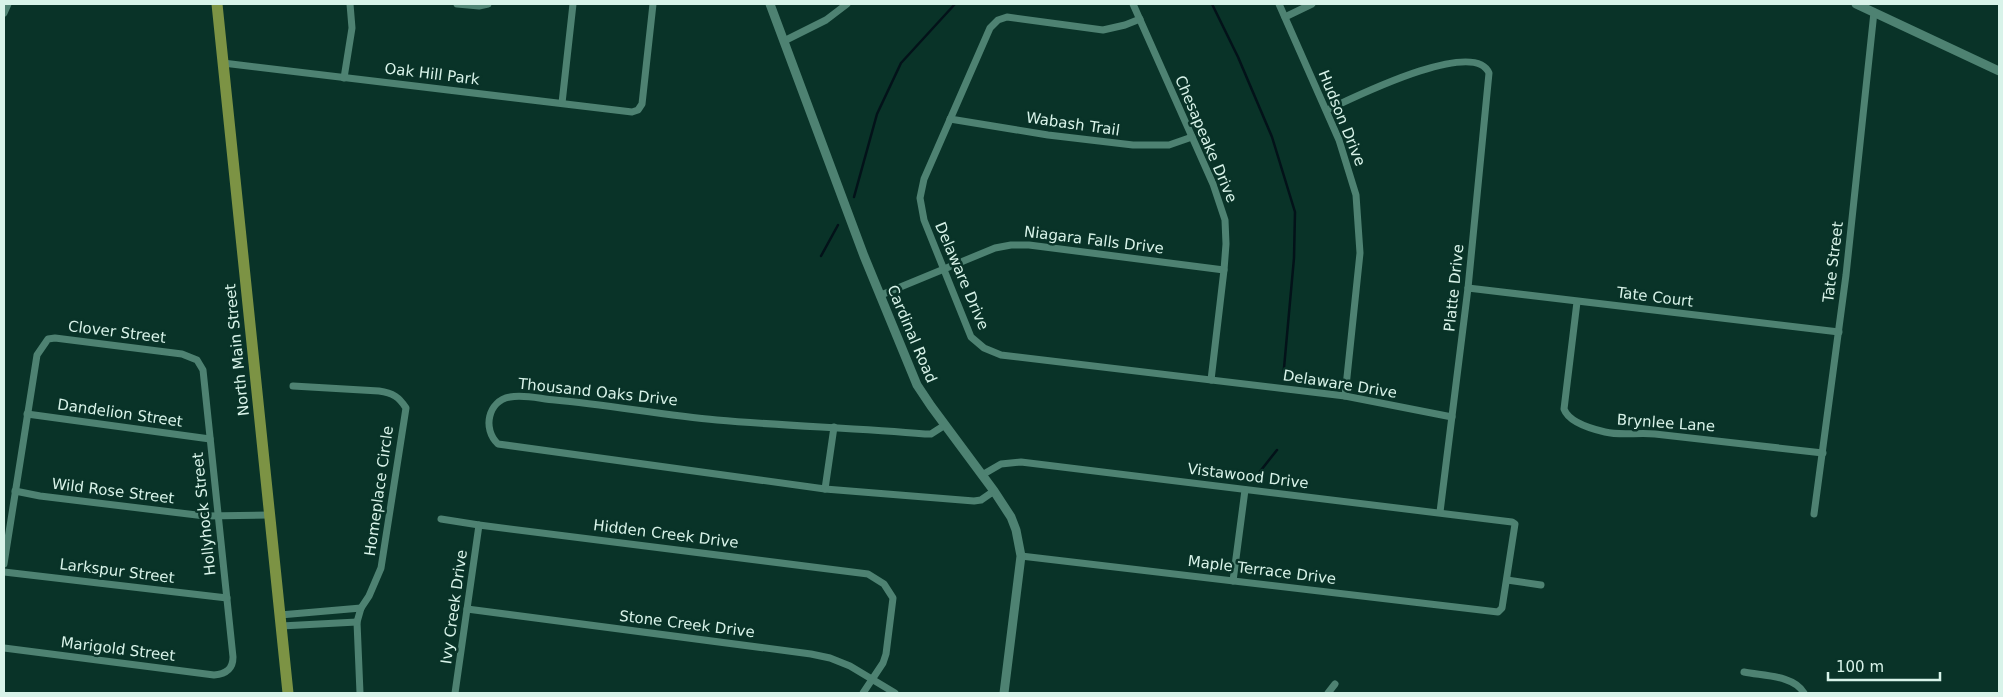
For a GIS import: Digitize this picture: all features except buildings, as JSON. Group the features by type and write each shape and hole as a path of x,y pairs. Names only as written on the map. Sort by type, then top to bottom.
{"main road":[{"name":"North Main Street","path":"217,4 288,693"}],"street":[{"path":"4,12 8,4"},
{"path":"344,78 352,28 350,4"},
{"path":"457,4 479,6 488,4"},
{"path":"562,103 573,4"},
{"name":"Oak Hill Park","path":"223,63 632,112 638,110 642,104 653,4"},
{"name":"Cardinal Road","path":"770,4 864,256 917,385 994,491 1014,524 1020,556 1004,693"},
{"path":"784,40 826,20 847,4"},
{"name":"Chesapeake Drive","path":"1133,4 1213,184 1225,220 1224,270 1211,380"},
{"name":"Hudson Drive","path":"1279,4 1327,110 1349,168 1356,195 1360,253 1345,396"},
{"path":"1285,17 1312,4"},
{"path":"1856,4 1999,71"},
{"name":"Tate Street","path":"1814,514 1838,332 1874,12"},
{"name":"Delaware Drive","path":"1140,19 1103,30 1007,17 998,20 990,28 924,179 920,198 924,220 971,337 977,343 993,352 1345,396 1452,417"},
{"name":"Platte Drive","path":"1327,110 1402,76 1433,66 1473,62 1486,67 1489,73 1468,288 1440,512"},
{"name":"Wabash Trail","path":"950,119 1048,135 1134,145 1168,145 1192,137"},
{"name":"Niagara Falls Drive","path":"881,295 943,271 994,248 1011,245 1029,245 1224,270"},
{"name":"Tate Court","path":"1468,288 1838,332"},
{"name":"Brynlee Lane","path":"1577,302 1564,409 1566,415 1571,420 1603,432 1617,434 1651,433 1823,453"},
{"name":"Clover Street","path":"27,414 38,355 48,339 55,338 182,354 193,358"},
{"name":"Hollyhock Street","path":"193,358 197,360 203,370 233,657 233,663 228,670"},
{"name":"Homeplace Circle","path":"293,386 392,393 401,400 406,408 381,568 370,596 361,608 357,622 360,693"},
{"name":"Thousand Oaks Drive","path":"945,425 931,434 715,420 586,403 511,396 495,404 490,412 489,425 493,439 498,444 825,489 974,500 981,500 994,491"},
{"path":"4,564 27,414"},
{"name":"Dandelion Street","path":"27,414 210,439"},
{"path":"825,489 834,427"},
{"name":"Vistawood Drive","path":"982,475 1000,464 1021,462 1514,522 1507,580"},
{"path":"1233,580 1245,490"},
{"name":"Wild Rose Street","path":"15,491 40,496 195,515 269,515"},
{"name":"Hidden Creek Drive","path":"441,519 868,574 884,584 893,598 889,643 883,663 872,680"},
{"name":"Ivy Creek Drive","path":"458,693 467,609 480,525"},
{"name":"Maple Terrace Drive","path":"1020,556 1499,611 1502,608 1507,580"},
{"name":"Larkspur Street","path":"4,572 227,598"},
{"path":"1507,580 1541,585"},
{"path":"281,621 322,612 361,608"},
{"name":"Stone Creek Drive","path":"467,609 811,654 830,658 850,666 895,693"},
{"path":"322,612 322,623"},
{"path":"281,621 357,622"},
{"name":"Marigold Street","path":"4,648 214,675 224,674 228,670"},
{"path":"1744,672 1792,682 1801,688 1804,693"},
{"path":"863,693 872,680"},
{"path":"1328,693 1335,684"}],"waterway":[{"path":"854,197 877,114 901,63 955,4"},
{"path":"1212,4 1238,57 1272,137 1295,212 1294,258 1283,379"},
{"path":"821,256 838,225"},
{"path":"1258,474 1277,450"}]}
